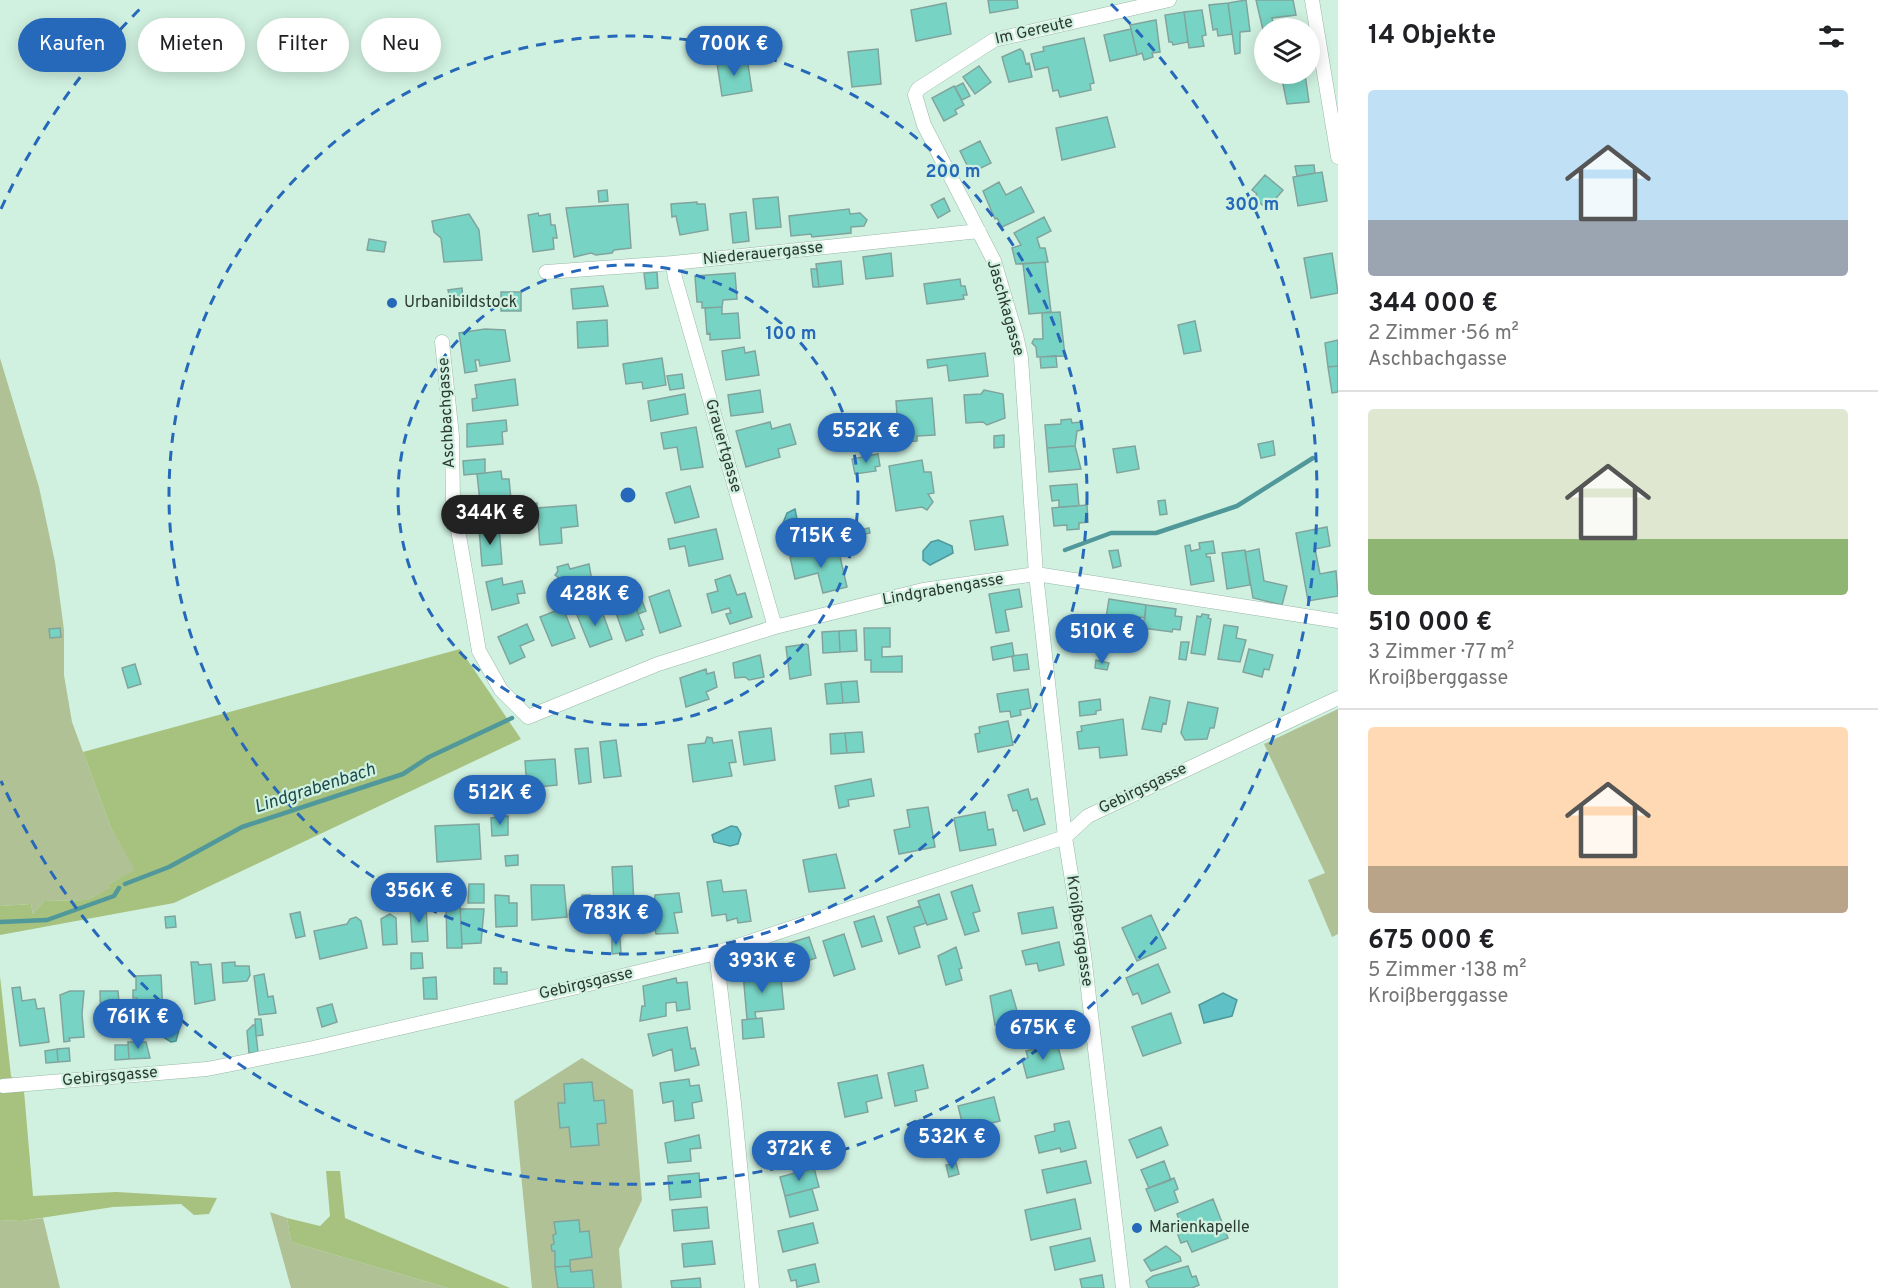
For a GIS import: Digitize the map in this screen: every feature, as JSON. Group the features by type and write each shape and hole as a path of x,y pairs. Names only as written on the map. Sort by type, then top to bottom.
{"street":[{"name":"Im Gereute","path":"915,95 918,88 994,40 1169,0"},
{"path":"1312,0 1338,157"},
{"name":"Jaschkagasse","path":"915,95 924,125 994,261 1016,335 1020,357 1036,574"},
{"name":"Niederauergasse","path":"546,272 673,263 979,231"},
{"name":"Grauertgasse","path":"673,263 689,327 775,627"},
{"name":"Aschbachgasse","path":"442,342 452,436 453,501 479,651 501,690 528,717"},
{"name":"Lindgrabengasse","path":"528,717 658,664 775,627 923,590 1036,574 1338,621"},
{"name":"Kroißberggasse","path":"1036,574 1065,837 1084,955 1124,1288"},
{"name":"Gebirgsgasse","path":"3,1086 207,1069 324,1046 716,953 1065,837 1088,816 1338,698"},
{"path":"716,953 734,1103 752,1288"}],"green space":[{"path":"0,358 39,487 55,562 64,630 64,675 72,722 111,828 136,870 109,884 111,888 87,900 44,901 33,914 31,904 0,906"},
{"path":"460,649 521,739 174,903 0,935 0,906 31,904 33,914 44,901 87,900 110,888 109,884 135,870 111,828 83,752"},
{"path":"1338,709 1338,934 1332,937 1308,880 1325,873 1264,744"},
{"path":"0,976 11,1076 24,1091 33,1196 117,1192 217,1198 209,1214 194,1215 181,1204 113,1207 21,1221 0,1220"},
{"path":"582,1058 633,1090 642,1200 619,1249 622,1288 532,1288 514,1101"},
{"path":"326,1171 340,1171 345,1218 510,1288 448,1288 291,1242 287,1218 320,1226 330,1216"},
{"path":"270,1212 287,1218 291,1242 448,1288 291,1288"},
{"path":"43,1218 60,1288 0,1288 0,1220 21,1221"}],"water":[{"path":"795,509 801,540 789,546 782,542 779,533 787,513"},
{"path":"938,540 952,546 953,553 930,565 923,560 923,551 931,542"},
{"path":"731,826 737,827 741,834 738,844 730,846 714,842 712,835"},
{"path":"1223,993 1237,1000 1232,1016 1204,1023 1199,1005"},
{"path":"172,1019 172,1024 180,1026 176,1041 171,1042 155,1032 151,1020"}],"building":[{"path":"988,0 1017,0 1018,8 990,13"},
{"path":"1246,0 1250,31 1240,32 1240,53 1235,54 1228,3"},
{"path":"1256,0 1293,0 1296,15 1260,18"},
{"path":"946,3 951,34 916,41 911,10"},
{"path":"1228,3 1232,34 1218,36 1217,29 1213,30 1209,5"},
{"path":"1202,10 1206,35 1202,36 1204,46 1189,48 1184,12"},
{"path":"1184,12 1188,42 1173,45 1169,42 1165,15"},
{"path":"1156,20 1160,52 1152,53 1153,57 1144,60 1142,53 1137,55 1130,25"},
{"path":"1131,29 1137,55 1110,61 1104,35"},
{"path":"1084,38 1094,83 1090,84 1091,90 1060,97 1058,90 1053,91 1048,67 1035,70 1031,54 1044,51 1043,47"},
{"path":"878,49 881,84 852,87 848,52"},
{"path":"1020,49 1026,64 1029,63 1032,77 1009,82 1002,57"},
{"path":"747,58 752,91 722,96 717,63"},
{"path":"979,66 991,82 975,94 963,77"},
{"path":"963,83 970,96 962,100 955,87"},
{"path":"1283,84 1306,84 1309,102 1287,104"},
{"path":"954,86 964,105 955,110 957,114 944,121 932,98"},
{"path":"1107,117 1115,147 1062,160 1056,128"},
{"path":"980,141 991,163 971,173 960,151"},
{"path":"1314,165 1315,173 1297,176 1295,166"},
{"path":"1322,172 1327,201 1298,206 1293,177"},
{"path":"1265,175 1283,190 1267,209 1254,198 1257,194 1252,190"},
{"path":"999,182 1006,195 1021,187 1034,212 1002,227 997,218 995,219 983,191"},
{"path":"607,190 608,201 599,202 598,191"},
{"path":"778,197 781,227 756,229 753,199"},
{"path":"944,198 950,211 938,218 931,205"},
{"path":"697,202 697,204 705,204 708,230 680,235 676,216 672,217 671,204"},
{"path":"628,204 631,248 614,250 612,253 596,255 591,253 574,257 566,208"},
{"path":"849,209 850,214 860,213 867,220 864,226 851,227 851,233 812,237 811,234 791,236 789,216"},
{"path":"746,212 749,241 733,243 730,214"},
{"path":"538,213 539,216 550,214 551,225 555,225 557,238 553,238 554,249 533,252 528,215"},
{"path":"469,214 479,230 482,260 444,262 441,238 434,232 432,221"},
{"path":"1044,217 1051,231 1037,238 1040,248 1045,248 1048,262 1016,264 1012,248 1021,245 1014,233"},
{"path":"369,239 386,242 384,252 367,250"},
{"path":"891,253 893,276 866,279 863,257"},
{"path":"1332,253 1338,293 1311,298 1304,258"},
{"path":"841,261 843,284 819,287 816,264"},
{"path":"1045,262 1051,312 1029,314 1023,264"},
{"path":"811,269 817,269 819,287 813,287"},
{"path":"657,272 658,288 646,289 644,273"},
{"path":"735,273 737,299 723,300 722,307 702,308 702,302 697,302 695,276"},
{"path":"960,279 961,286 965,286 967,295 963,295 964,299 927,304 924,284"},
{"path":"603,286 608,306 573,309 571,289"},
{"path":"462,288 463,302 453,303 448,290"},
{"path":"501,292 521,292 521,311 501,311"},
{"path":"722,307 722,314 738,313 740,338 710,340 710,333 707,334 705,308"},
{"path":"1060,312 1065,356 1037,357 1036,347 1032,343 1034,339 1043,339 1042,313"},
{"path":"607,320 608,346 578,348 577,322"},
{"path":"1195,321 1201,351 1184,354 1178,325"},
{"path":"485,329 505,330 510,361 480,366 479,360 475,360 477,371 465,373 459,333"},
{"path":"1338,340 1338,366 1328,367 1325,343"},
{"path":"744,347 745,353 755,351 759,375 726,380 722,351"},
{"path":"985,353 988,376 949,381 947,365 928,368 927,360"},
{"path":"1056,356 1057,367 1041,368 1040,357"},
{"path":"662,358 666,385 643,389 642,382 626,384 623,364"},
{"path":"1338,366 1338,392 1332,393 1328,367"},
{"path":"682,374 684,388 670,390 667,376"},
{"path":"515,379 518,405 473,411 472,399 477,398 475,385"},
{"path":"760,390 763,412 731,416 728,395"},
{"path":"984,390 1003,394 1005,418 987,425 983,422 966,423 964,395 981,394"},
{"path":"685,394 688,414 651,421 648,401"},
{"path":"932,398 935,435 917,436 917,441 899,442 896,401"},
{"path":"1071,419 1072,423 1081,422 1082,430 1077,431 1075,446 1047,448 1045,425 1061,424 1061,420"},
{"path":"506,420 507,431 502,432 503,444 467,447 467,424"},
{"path":"770,422 772,429 790,424 796,444 778,449 780,457 746,467 736,431"},
{"path":"696,427 703,467 681,470 677,447 664,449 661,433"},
{"path":"1004,435 1004,447 994,448 994,436"},
{"path":"1273,441 1275,455 1261,458 1258,444"},
{"path":"1075,446 1081,469 1049,472 1047,448"},
{"path":"1135,446 1139,469 1117,473 1113,449"},
{"path":"878,454 880,466 875,467 876,471 855,474 852,459"},
{"path":"485,459 485,473 464,475 463,461"},
{"path":"922,460 924,472 931,472 934,493 928,494 933,502 927,510 922,507 896,511 889,466"},
{"path":"501,471 502,479 509,479 511,499 480,502 477,474"},
{"path":"1077,484 1079,506 1059,507 1059,500 1052,501 1050,486"},
{"path":"690,486 699,517 675,523 666,493"},
{"path":"1165,500 1167,514 1160,515 1158,501"},
{"path":"537,503 538,517 525,517 524,504"},
{"path":"576,505 578,526 561,528 562,543 540,545 537,508"},
{"path":"1087,505 1088,522 1079,523 1079,529 1067,530 1067,525 1054,526 1052,508"},
{"path":"1003,516 1008,545 975,550 970,521"},
{"path":"499,526 502,564 482,566 479,528"},
{"path":"1327,527 1330,546 1315,549 1320,574 1336,571 1338,596 1308,601 1296,533"},
{"path":"869,528 870,533 815,546 814,540"},
{"path":"716,529 723,559 689,566 685,546 670,549 668,539"},
{"path":"1213,541 1215,553 1206,554 1210,557 1214,581 1191,585 1185,546 1190,545 1191,551 1200,549 1199,543"},
{"path":"1259,549 1264,581 1287,586 1282,605 1253,598 1245,552"},
{"path":"816,550 818,557 839,552 847,587 823,593 818,573 795,579 790,557"},
{"path":"1118,550 1121,566 1113,568 1109,551"},
{"path":"1245,550 1250,585 1227,589 1222,553"},
{"path":"568,564 570,569 589,564 592,581 562,588 559,578 555,575 558,571 557,567"},
{"path":"730,575 737,595 745,593 752,617 730,624 726,614 731,613 729,608 712,613 707,594 718,591 715,580"},
{"path":"502,578 503,585 522,581 525,593 517,594 519,603 492,610 486,582"},
{"path":"1019,589 1022,607 1005,610 1009,631 996,633 989,594"},
{"path":"669,590 681,626 660,633 649,597"},
{"path":"641,598 646,611 638,614 634,600"},
{"path":"1109,599 1146,605 1145,618 1133,616 1130,628 1117,626 1114,640 1090,636 1090,622 1105,624"},
{"path":"1146,605 1176,609 1175,616 1182,617 1180,630 1173,629 1172,632 1143,628"},
{"path":"600,606 612,639 590,647 577,615"},
{"path":"635,606 644,629 641,630 643,635 626,641 616,613"},
{"path":"563,608 575,638 552,646 540,617"},
{"path":"1202,614 1209,615 1208,618 1211,619 1205,655 1191,653 1197,616 1201,617"},
{"path":"527,624 534,640 520,646 525,657 510,664 498,637"},
{"path":"1224,625 1238,627 1236,638 1246,640 1240,662 1218,659"},
{"path":"60,628 61,637 50,638 49,629"},
{"path":"864,628 890,628 890,647 882,647 882,657 902,656 902,672 871,672 871,660 865,660"},
{"path":"856,630 857,651 840,652 839,631"},
{"path":"839,631 840,652 823,653 822,632"},
{"path":"1181,642 1189,642 1186,660 1179,659"},
{"path":"1012,643 1014,656 993,660 991,647"},
{"path":"808,645 811,675 790,679 786,647"},
{"path":"1249,649 1273,655 1269,670 1264,669 1262,677 1243,672"},
{"path":"1027,654 1029,669 1014,671 1012,656"},
{"path":"760,655 764,677 749,680 745,677 735,678 733,663"},
{"path":"1096,660 1109,663 1107,670 1095,668"},
{"path":"135,664 141,684 128,688 122,668"},
{"path":"706,669 707,674 714,672 717,687 706,692 709,699 686,707 680,678"},
{"path":"857,681 859,702 843,703 841,682"},
{"path":"841,682 843,703 827,704 825,684"},
{"path":"1028,689 1031,708 1020,710 1021,715 1011,717 1010,711 1000,712 997,694"},
{"path":"1150,697 1170,701 1166,724 1163,723 1161,732 1142,729"},
{"path":"1100,699 1101,710 1096,711 1096,714 1080,716 1079,702"},
{"path":"1188,702 1218,708 1214,728 1210,728 1207,739 1185,740 1181,733"},
{"path":"1123,719 1127,755 1100,758 1099,747 1079,749 1077,732 1082,731 1081,726"},
{"path":"1008,721 1013,745 978,752 975,734 980,733 979,727"},
{"path":"771,728 775,760 744,765 739,732"},
{"path":"862,732 864,752 847,753 845,733"},
{"path":"845,733 847,753 831,754 830,734"},
{"path":"707,737 712,738 713,743 732,740 736,762 729,763 732,776 693,782 688,745 705,743"},
{"path":"616,740 621,776 604,778 600,742"},
{"path":"588,748 591,782 579,784 575,749"},
{"path":"555,759 557,785 527,788 525,761"},
{"path":"871,779 874,796 848,800 849,806 839,808 835,786"},
{"path":"1028,789 1031,800 1037,798 1045,824 1024,831 1017,810 1013,811 1008,795"},
{"path":"928,807 935,847 899,854 894,830 910,827 907,810"},
{"path":"985,812 988,830 993,829 996,845 960,851 954,818"},
{"path":"508,816 508,835 492,836 491,818"},
{"path":"479,824 481,859 437,862 435,826"},
{"path":"836,854 845,888 809,892 803,860"},
{"path":"518,855 518,865 506,866 505,856"},
{"path":"632,866 634,904 614,905 612,867"},
{"path":"721,880 723,892 746,890 751,921 738,923 737,918 727,921 726,914 712,916 707,882"},
{"path":"469,884 484,884 484,903 468,903"},
{"path":"531,885 564,885 567,917 532,920"},
{"path":"972,885 980,911 973,913 979,931 965,935 951,892"},
{"path":"679,893 682,912 674,913 678,933 656,934 651,912 654,912 655,895"},
{"path":"939,894 947,919 927,925 918,901"},
{"path":"495,895 509,896 509,903 517,903 517,926 496,927"},
{"path":"582,895 590,895 590,908 596,908 596,920 582,920"},
{"path":"454,901 460,903 462,948 447,948 446,903"},
{"path":"920,906 926,923 914,927 920,947 899,954 887,917"},
{"path":"426,907 428,941 412,942 410,908"},
{"path":"1053,907 1057,928 1022,934 1018,913"},
{"path":"460,909 484,909 481,943 462,944"},
{"path":"300,912 305,936 296,938 290,914"},
{"path":"390,914 396,918 397,944 383,945 381,919"},
{"path":"1151,915 1166,948 1137,961 1122,928"},
{"path":"175,916 176,927 166,928 165,917"},
{"path":"874,916 882,941 862,947 854,922"},
{"path":"356,917 361,921 367,948 320,959 314,931 347,924 350,919"},
{"path":"844,934 855,969 834,976 823,941"},
{"path":"809,937 816,958 804,962 806,971 796,974 786,944"},
{"path":"612,939 620,939 621,953 612,954"},
{"path":"1059,942 1064,965 1039,971 1037,963 1026,965 1022,951"},
{"path":"956,947 962,968 959,969 962,980 946,985 938,956"},
{"path":"411,953 422,953 423,968 411,969"},
{"path":"191,962 198,962 199,965 211,964 215,1000 195,1004"},
{"path":"235,962 235,966 249,966 250,975 247,981 223,983 222,963"},
{"path":"1158,964 1170,992 1142,1004 1138,993 1133,995 1126,978"},
{"path":"494,968 501,968 501,972 507,972 507,984 494,984"},
{"path":"765,971 766,981 781,979 784,1009 755,1012 756,1019 747,1019 743,973"},
{"path":"264,974 268,997 273,996 276,1013 259,1015 254,976"},
{"path":"161,975 163,1013 138,1014 137,998 133,998 133,990 136,990 136,976"},
{"path":"436,977 437,999 424,999 423,978"},
{"path":"676,978 677,983 687,982 690,1009 677,1011 676,1002 666,1003 666,1016 640,1021 642,1006 645,1006 643,986"},
{"path":"20,987 22,1001 35,999 37,1009 44,1008 49,1042 20,1046 12,988"},
{"path":"1011,990 1019,1018 995,1025 990,996"},
{"path":"70,991 84,991 82,1014 84,1037 69,1038 70,1041 64,1042 60,995"},
{"path":"100,991 118,991 121,1024 101,1024"},
{"path":"332,1004 337,1022 322,1027 317,1008"},
{"path":"1171,1013 1181,1043 1143,1056 1132,1027"},
{"path":"762,1018 764,1037 743,1039 742,1020"},
{"path":"255,1019 261,1019 263,1035 256,1036"},
{"path":"255,1025 258,1052 249,1053 247,1031"},
{"path":"687,1027 691,1049 695,1048 699,1065 675,1071 672,1049 653,1056 648,1034"},
{"path":"128,1042 146,1042 150,1058 129,1059"},
{"path":"1057,1043 1064,1069 1027,1078 1022,1059 1028,1058 1026,1051"},
{"path":"115,1045 128,1045 129,1059 115,1060"},
{"path":"69,1048 70,1061 58,1062 57,1049"},
{"path":"57,1049 58,1062 46,1063 45,1051"},
{"path":"923,1065 928,1088 915,1091 917,1101 895,1106 888,1073"},
{"path":"877,1075 882,1098 866,1102 868,1112 845,1117 838,1083"},
{"path":"689,1079 690,1086 699,1085 702,1101 692,1103 694,1118 675,1121 673,1101 663,1103 660,1083"},
{"path":"592,1082 594,1101 604,1100 606,1123 597,1124 599,1145 571,1147 569,1127 560,1128 558,1103 565,1103 564,1084"},
{"path":"994,1097 1000,1121 964,1130 958,1106"},
{"path":"1069,1121 1076,1148 1061,1152 1060,1148 1039,1153 1035,1136 1055,1131 1054,1124"},
{"path":"1161,1127 1168,1145 1137,1158 1129,1140"},
{"path":"699,1135 701,1148 690,1149 691,1161 668,1163 665,1143"},
{"path":"1086,1161 1091,1183 1047,1193 1042,1170"},
{"path":"1164,1161 1171,1180 1149,1188 1141,1170"},
{"path":"956,1163 959,1174 949,1177 946,1165"},
{"path":"814,1168 819,1187 785,1196 780,1177"},
{"path":"699,1173 701,1197 670,1200 668,1176"},
{"path":"1174,1178 1178,1189 1174,1191 1178,1202 1155,1211 1146,1189"},
{"path":"812,1189 818,1210 790,1217 785,1196"},
{"path":"1075,1199 1081,1229 1031,1240 1025,1210"},
{"path":"1213,1199 1228,1238 1192,1252 1187,1241 1181,1243 1175,1227 1181,1225 1177,1214"},
{"path":"707,1207 709,1228 674,1231 672,1210"},
{"path":"579,1220 580,1232 589,1231 592,1257 570,1260 570,1266 555,1267 555,1251 552,1251 551,1245 554,1244 553,1235 556,1234 554,1222"},
{"path":"813,1223 818,1243 783,1252 778,1231"},
{"path":"1090,1238 1095,1261 1055,1270 1050,1247"},
{"path":"712,1241 715,1264 684,1267 682,1244"},
{"path":"1166,1246 1180,1257 1181,1261 1151,1271 1144,1260"},
{"path":"815,1264 819,1282 797,1287 796,1280 791,1281 788,1270"},
{"path":"570,1266 571,1272 592,1270 594,1288 558,1288 555,1267"},
{"path":"1188,1266 1192,1277 1196,1276 1199,1285 1192,1288 1149,1288 1146,1281 1153,1276"},
{"path":"1102,1275 1104,1288 1082,1288 1080,1279"},
{"path":"700,1278 701,1288 672,1288 671,1281"}],"waterway":[{"name":"Lindgrabenbach","path":"1065,550 1111,533 1156,533 1237,506 1313,458"},
{"name":"Lindgrabenbach","path":"125,884 169,867 242,827 403,774 429,757 512,718"},
{"name":"Lindgrabenbach","path":"0,922 47,920 114,896 119,888"}],"place":[{"name":"Urbanibildstock","path":"392,303"},
{"name":"Marienkapelle","path":"1137,1228"}]}
